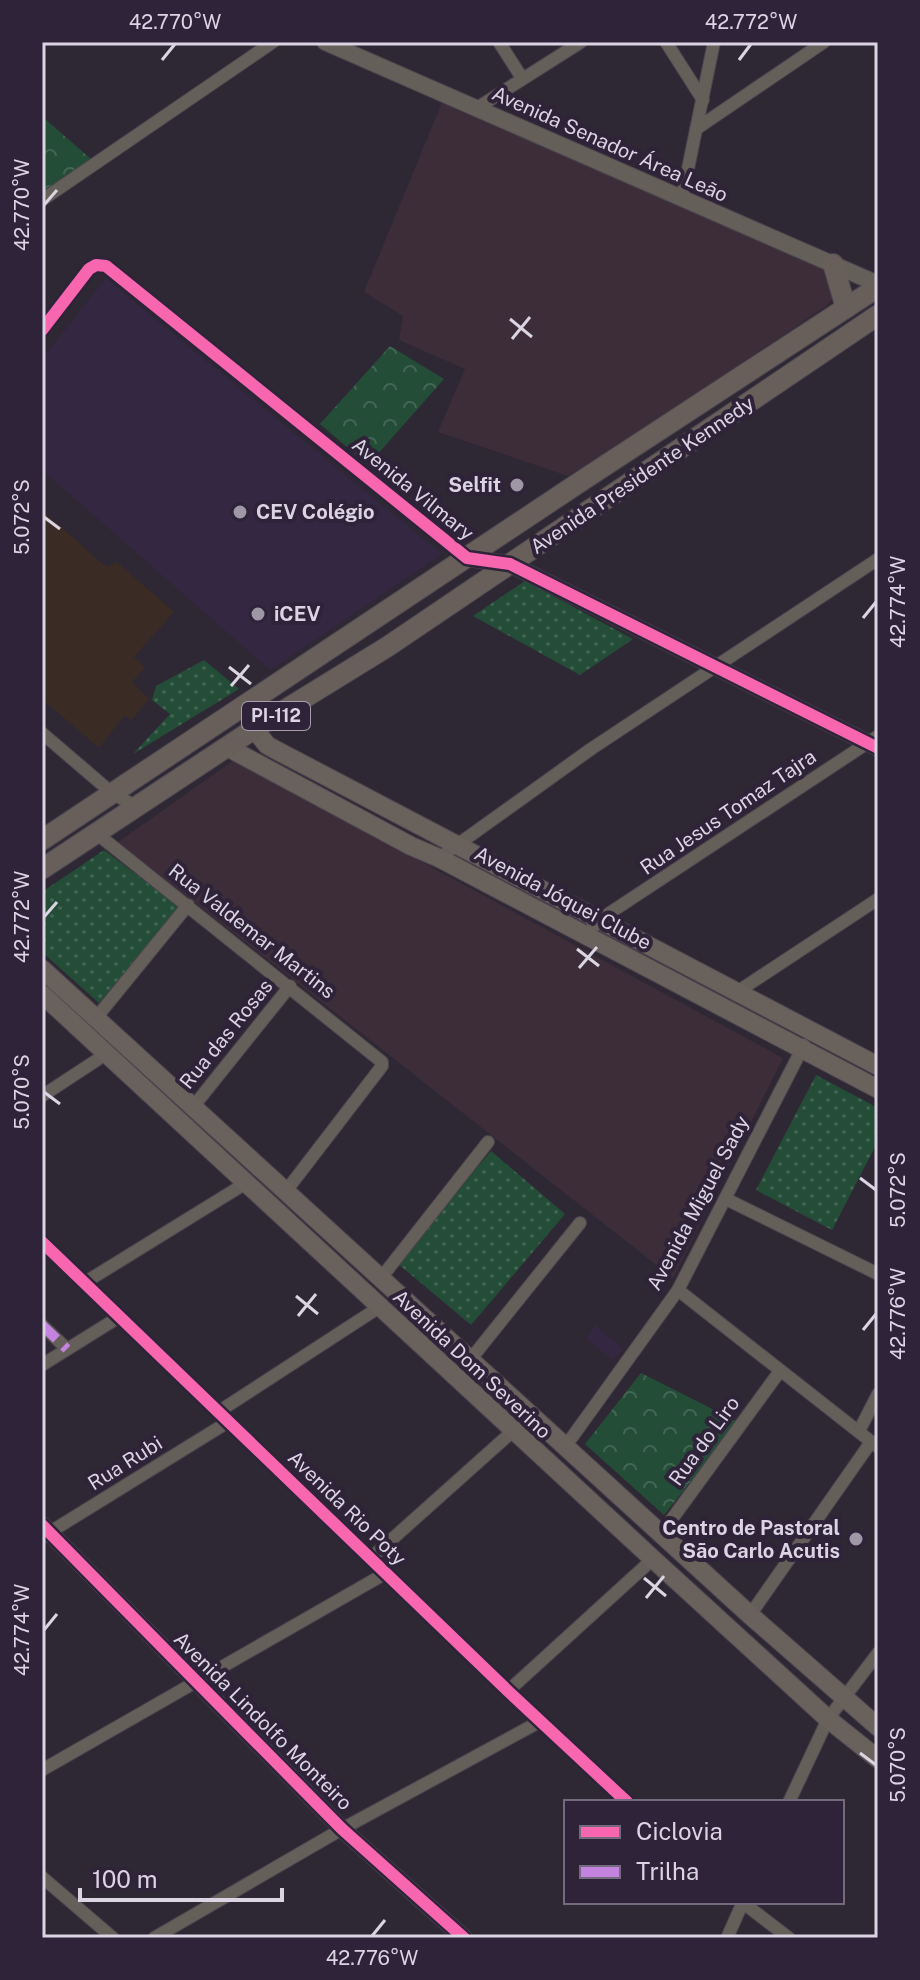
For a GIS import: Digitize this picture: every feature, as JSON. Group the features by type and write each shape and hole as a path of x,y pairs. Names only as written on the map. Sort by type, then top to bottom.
{"main road":[{"path":"833,264 846,308"},
{"name":"Avenida Presidente Kennedy","path":"42,840 878,285"},
{"name":"Avenida Presidente Kennedy","path":"42,869 254,729 387,647 878,315"},
{"name":"Avenida Jóquei Clube","path":"254,729 274,749 878,1066"},
{"name":"Avenida Jóquei Clube","path":"227,747 878,1089"},
{"name":"Avenida Dom Severino","path":"42,969 750,1615 878,1727"},
{"name":"Avenida Dom Severino","path":"42,994 378,1308 828,1719 878,1759"}],"street":[{"path":"42,200 273,42"},
{"name":"Avenida Senador Área Leão","path":"325,42 878,285"},
{"path":"499,42 522,78"},
{"path":"477,108 581,42"},
{"path":"666,42 703,100"},
{"path":"682,198 714,42"},
{"path":"696,129 824,42"},
{"name":"Avenida Vilmary","path":"42,330 89,269 96,265 109,268 467,558 510,564 875,742"},
{"path":"439,858 591,749 878,559"},
{"path":"42,733 112,793 135,806"},
{"name":"Rua Jesus Tomaz Tajra","path":"586,935 599,920 875,742"},
{"name":"Rua Valdemar Martins","path":"96,833 382,1062 286,1191"},
{"path":"737,992 878,899"},
{"path":"96,1018 188,905"},
{"name":"Rua das Rosas","path":"193,1107 290,986"},
{"name":"Avenida Miguel Sady","path":"565,1447 678,1290 810,1032"},
{"path":"42,1096 106,1054"},
{"path":"381,1278 488,1142"},
{"path":"84,1283 246,1183"},
{"path":"726,1199 878,1274"},
{"path":"470,1360 580,1223"},
{"name":"Avenida Rio Poty","path":"42,1242 539,1722 625,1800"},
{"path":"678,1290 875,1444 750,1615"},
{"path":"218,1412 378,1308"},
{"path":"42,1365 119,1317"},
{"path":"42,1325 67,1349"},
{"name":"Rua do Liro","path":"661,1534 780,1371"},
{"path":"859,1431 878,1394"},
{"name":"Rua Rubi","path":"44,1532 228,1422"},
{"path":"371,1558 513,1431"},
{"name":"Avenida Lindolfo Monteiro","path":"44,1532 342,1829 464,1938"},
{"path":"508,1691 653,1559"},
{"path":"42,1770 386,1573"},
{"path":"790,1800 828,1719 878,1653"},
{"path":"154,1938 342,1829 539,1722"},
{"path":"42,1877 113,1938"},
{"path":"727,1938 742,1904"},
{"path":"746,1904 789,1938"}],"shaded area":[{"path":"443,100 824,268 835,296 826,306 722,377 568,476 438,432 465,369 399,340 403,316 364,292"},
{"name":"CEV Colégio","path":"106,278 442,554 270,670 42,470 42,359"},
{"path":"42,510 106,567 117,562 174,612 134,657 145,667 132,682 149,699 132,720 124,716 99,748 42,699"},
{"path":"234,760 783,1058 673,1278 118,842"},
{"path":"595,1325 623,1349 613,1360 586,1339"}],"green space":[{"path":"45,119 91,159 42,195 42,122"},
{"path":"390,346 444,379 368,465 320,424"},
{"path":"525,581 633,639 580,675 473,616"},
{"path":"204,660 239,689 133,754 170,714 152,700 156,686"},
{"path":"104,850 179,907 99,1003 42,952 42,892"},
{"path":"816,1075 878,1108 878,1141 832,1230 756,1190"},
{"path":"491,1151 565,1214 471,1325 396,1262"},
{"path":"641,1373 738,1422 664,1515 585,1444"}],"marked path":[{"path":"42,1325 67,1349"}],"cycle path":[{"path":"42,330 89,269 96,265 106,266 467,558 510,564 878,748"},
{"path":"42,1242 625,1800"},
{"path":"42,1525 342,1829 464,1938"}],"place":[{"name":"Selfit","path":"517,485"},
{"name":"CEV Colégio","path":"240,512"},
{"name":"iCEV","path":"258,614"},
{"name":"Centro de Pastoral São Carlo Acutis","path":"856,1539"}]}
